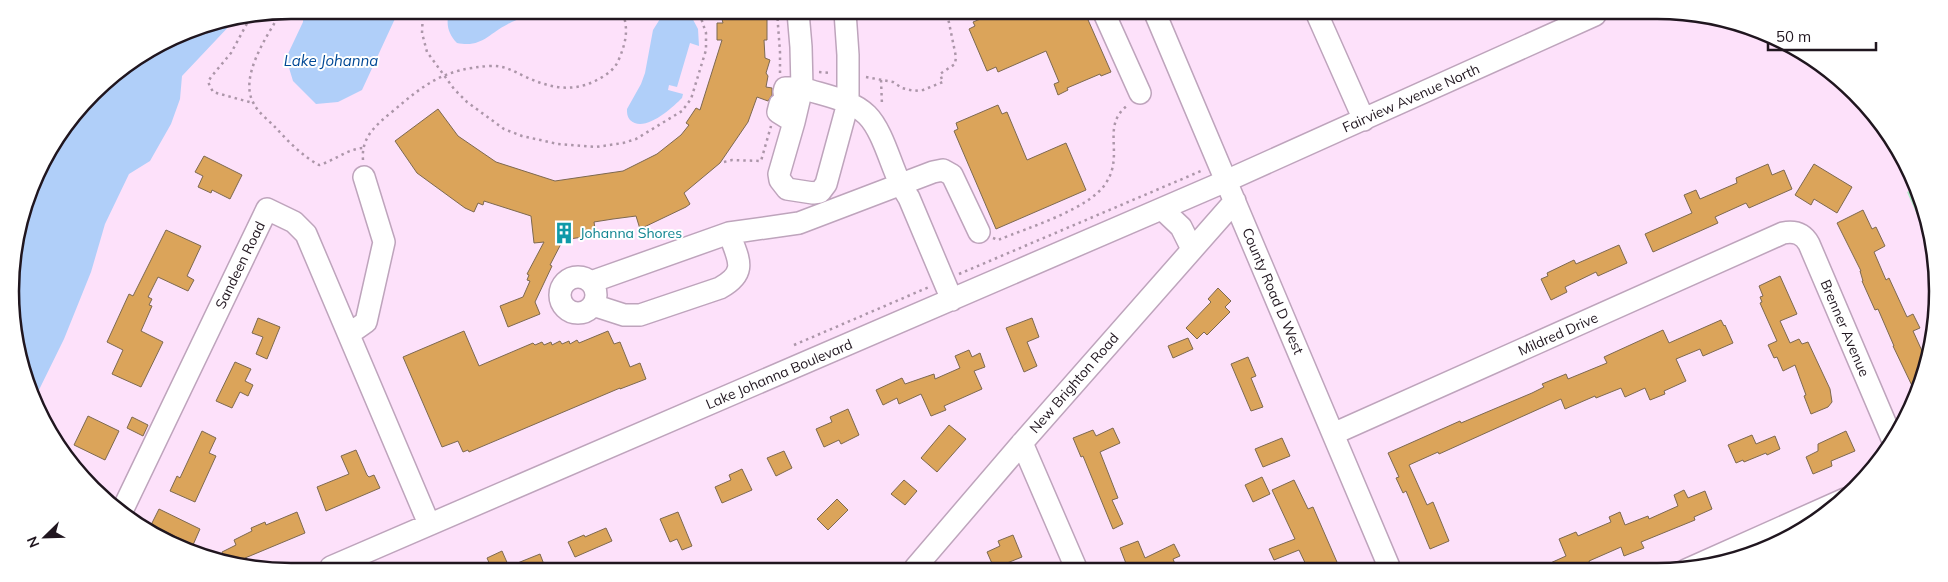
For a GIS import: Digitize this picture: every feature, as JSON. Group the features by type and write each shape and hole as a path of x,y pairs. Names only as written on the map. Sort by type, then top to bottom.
{"street":[{"path":"797,19 792,89 794,122 779,174 782,184 787,189 813,193 820,192 826,184 848,103 845,19"},
{"path":"1106,19 1135,98"},
{"name":"County Road D West","path":"1158,19 1387,563"},
{"path":"1319,19 1364,120"},
{"name":"Fairview Avenue North","path":"1226,181 1585,19"},
{"path":"792,89 848,103 860,110 871,120 900,184 909,198 938,292"},
{"path":"591,282 596,293 593,305 584,312 574,313 566,309 560,296 562,287 571,278 579,277 591,282 729,233 800,223 932,172 943,170 952,175 979,230"},
{"path":"349,334 366,322 384,242 364,177"},
{"name":"Lake Johanna Boulevard","path":"340,563 938,292 1162,209 1226,181"},
{"name":"New Brighton Road","path":"919,563 1235,201"},
{"path":"1162,209 1181,227 1192,249"},
{"name":"Sandeen Road","path":"124,506 266,210 294,222 306,234 429,524"},
{"name":"Brenner Avenue","path":"1783,234 1791,232 1799,234 1808,244 1889,433"},
{"path":"593,305 624,315 640,315 720,288 730,282 737,274 740,265 729,233"},
{"name":"Mildred Drive","path":"1333,434 1783,234"},
{"path":"1022,443 1074,563"},
{"path":"1716,557 1815,513"}],"path":[{"path":"275,19 254,61 251,72 250,92 253,103 285,138 309,160 319,165 356,149 364,148"},
{"path":"423,19 422,33 427,52 467,102 504,129 522,136 543,142 596,147 623,143 651,131 682,110 691,99 706,50 706,33 702,19"},
{"path":"364,177 362,153 367,136 380,122 416,91 444,74 471,68 498,66 509,68 526,77 553,87 569,89 580,87 601,78 616,66 626,40 627,28 624,19"},
{"path":"792,89 810,71 893,82 902,88 914,91 923,90 943,82 940,74 955,64 956,57 948,19"},
{"path":"248,22 231,54 208,82 213,92 253,103"},
{"path":"979,230 986,228 994,239 998,240 1082,205 1096,197 1107,183 1112,171 1115,157 1114,123 1121,110 1135,98"},
{"path":"794,345 938,292 1201,170"}],"green space":[{"path":"1910,190 1920,222 1907,192"}],"water":[{"name":"Lake Johanna","path":"303,19 395,19 362,90 338,102 316,104 293,81 286,58"},
{"path":"448,19 520,19 473,44 457,43 450,32"},
{"path":"660,19 693,19 698,29 699,46 690,43 677,87 669,85 668,90 683,94 682,98 658,118 643,124 636,123 629,119 627,109 645,73 653,30"},
{"path":"229,26 182,76 180,99 171,124 150,161 129,174 105,224 91,272 64,339 38,392 28,361 21,327 19,273 24,238 33,203 55,155 86,111 125,75 155,55 187,39"}],"building":[{"path":"722,19 767,19 767,40 764,40 765,58 770,60 766,73 768,76 766,87 772,88 772,95 768,101 757,97 748,122 720,163 684,193 690,204 686,207 640,229 636,216 594,222 596,235 563,240 550,265 552,266 535,302 540,314 508,327 500,306 523,297 530,281 527,280 529,275 527,274 544,242 534,243 531,216 484,201 483,205 478,203 474,212 465,208 417,173 395,141 438,109 458,136 496,162 555,181 623,171 657,154 681,135 689,125 686,123 696,108 700,110 722,40 717,40 717,23 723,23"},
{"path":"980,19 1088,19 1111,72 1101,76 1100,74 1067,88 1068,90 1058,95 1054,84 1059,82 1046,51 998,72 996,67 987,71 969,29 975,26 973,22"},
{"path":"998,105 1002,114 1007,112 1027,160 1066,143 1086,190 996,229 954,131 958,129 956,123"},
{"path":"204,156 242,175 230,199 212,190 211,193 198,187 203,176 195,172"},
{"path":"1768,164 1772,175 1784,170 1792,189 1749,208 1746,203 1715,217 1718,223 1653,252 1645,234 1692,213 1684,195 1696,190 1700,199 1737,183 1736,178"},
{"path":"1814,164 1852,187 1837,213 1814,199 1811,205 1795,195"},
{"path":"1863,210 1872,229 1876,227 1885,246 1874,252 1886,280 1889,278 1907,317 1913,314 1920,328 1913,331 1922,351 1912,386 1878,309 1875,310 1862,281 1861,271 1837,223"},
{"path":"166,230 201,246 187,276 194,280 188,291 158,277 148,297 152,299 149,305 152,306 141,331 163,342 141,387 112,374 123,350 107,342 129,294 133,296"},
{"path":"1619,245 1627,263 1598,276 1596,272 1565,287 1567,292 1551,300 1541,279 1548,276 1547,273 1574,260 1576,264"},
{"path":"1780,276 1797,314 1780,321 1790,343 1799,339 1802,344 1808,342 1830,389 1832,402 1828,407 1811,414 1795,365 1783,371 1777,357 1774,358 1768,345 1777,341 1760,303 1762,302 1760,297 1763,296 1759,286"},
{"path":"1218,288 1231,301 1225,307 1230,312 1207,335 1204,332 1197,339 1186,328 1211,302 1208,299"},
{"path":"258,318 280,327 267,359 256,354 263,337 252,333"},
{"path":"1032,318 1039,337 1027,342 1037,366 1024,372 1006,328"},
{"path":"1721,320 1733,343 1703,356 1700,349 1676,359 1686,381 1664,391 1665,394 1650,400 1645,388 1625,397 1621,388 1596,398 1595,396 1565,409 1561,399 1439,454 1438,452 1409,465 1427,505 1433,502 1449,541 1430,549 1406,491 1403,493 1396,478 1399,477 1388,453 1460,421 1461,423 1532,393 1544,387 1542,384 1566,374 1568,379 1607,363 1604,357 1663,330 1669,343"},
{"path":"464,331 479,366 533,343 535,345 542,342 544,345 551,342 552,345 560,341 562,344 569,341 570,344 577,340 579,343 608,331 614,344 620,342 630,367 640,363 646,379 620,388 469,452 468,450 463,452 458,441 442,447 403,357"},
{"path":"1188,338 1193,349 1173,358 1168,346"},
{"path":"969,350 972,357 980,353 985,367 974,371 982,389 944,406 946,410 931,416 921,394 899,404 897,398 883,405 876,390 902,378 905,384 934,374 935,379 960,368 955,356"},
{"path":"1248,357 1256,376 1251,378 1263,407 1251,411 1231,364"},
{"path":"235,362 251,369 245,381 253,385 248,396 240,392 232,408 216,401"},
{"path":"848,409 859,435 841,444 839,440 824,447 816,429 832,422 830,417"},
{"path":"88,416 119,431 105,460 74,445"},
{"path":"132,417 148,425 143,436 127,428"},
{"path":"949,425 966,439 937,472 921,458"},
{"path":"1113,428 1120,443 1100,452 1118,498 1112,500 1123,524 1113,529 1083,456 1081,457 1073,438 1093,430 1096,436"},
{"path":"202,431 216,438 209,453 216,456 195,502 170,491 177,476 180,478"},
{"path":"1846,431 1855,451 1831,461 1832,466 1813,474 1806,457 1818,451 1818,444"},
{"path":"1752,435 1756,444 1775,436 1780,449 1767,455 1766,453 1744,462 1743,460 1736,463 1728,445"},
{"path":"1282,438 1290,456 1263,467 1255,449"},
{"path":"356,450 367,475 369,477 374,475 380,488 326,511 317,487 349,474 341,456"},
{"path":"784,451 792,468 776,476 767,458"},
{"path":"742,469 752,490 722,503 715,487 731,480 729,475"},
{"path":"1262,477 1270,494 1253,502 1245,485"},
{"path":"904,480 917,491 905,505 891,494"},
{"path":"1294,480 1308,509 1313,507 1337,563 1305,563 1299,550 1274,560 1269,549 1295,539 1272,490"},
{"path":"1684,490 1688,498 1705,491 1712,509 1694,517 1695,520 1641,542 1644,548 1624,556 1621,547 1589,561 1590,563 1550,563 1566,556 1559,539 1576,532 1578,536 1611,522 1609,517 1620,512 1625,525 1648,516 1649,519 1678,506 1674,495"},
{"path":"837,499 848,510 828,530 817,519"},
{"path":"159,509 200,529 193,545 151,524"},
{"path":"297,512 305,533 245,559 223,555 222,552 236,545 234,540 252,531 251,528 265,522 266,525"},
{"path":"678,512 692,546 682,550 677,539 670,542 660,519"},
{"path":"606,528 612,541 575,557 568,542"},
{"path":"1013,535 1022,557 1007,563 992,563 987,552 1000,546 998,541"},
{"path":"1138,541 1145,558 1174,544 1180,556 1173,559 1175,563 1126,563 1120,548"},
{"path":"502,551 507,563 489,563 487,558"},
{"path":"540,554 543,563 518,563"}],"place":[{"name":"Johanna Shores","path":"564,233"}]}
